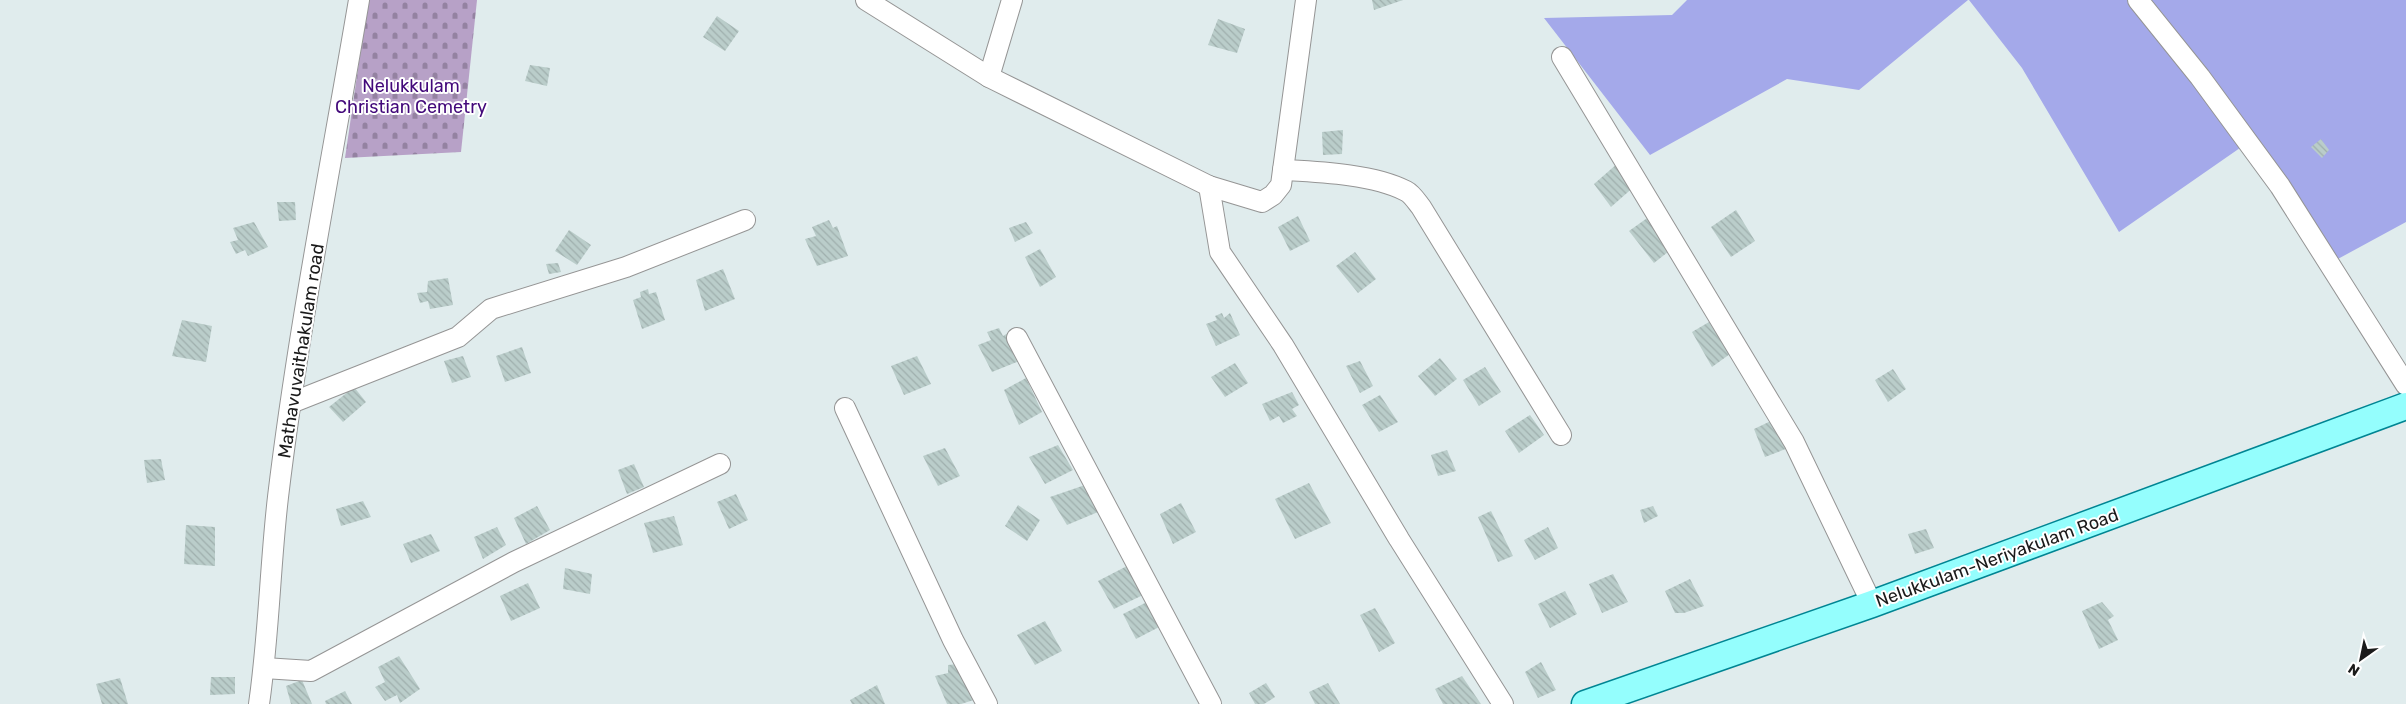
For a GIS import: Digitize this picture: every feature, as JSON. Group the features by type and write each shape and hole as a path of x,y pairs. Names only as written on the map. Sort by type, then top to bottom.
{"main road":[{"name":"Nelukkulam-Neriyakulam Road","path":"1585,704 1872,604 2406,406"}],"street":[{"name":"Mathavuvaithakulam road","path":"259,704 264,668 278,499 291,403 359,0"},
{"path":"866,0 990,77 1208,186 1262,202 1278,191 1281,185 1306,0"},
{"path":"990,77 1012,0"},
{"path":"2138,0 2200,77 2280,186 2406,386"},
{"path":"1562,57 1794,442 1872,604"},
{"path":"1283,170 1330,172 1389,184 1408,191 1426,216 1561,435"},
{"path":"1208,186 1220,252 1283,345 1399,539 1504,704"},
{"path":"291,403 458,337 492,310 626,267 745,220"},
{"path":"1017,338 1211,704"},
{"path":"845,408 953,640 987,704"},
{"path":"264,668 311,670 514,562 720,464"}],"shaded area":[{"path":"1687,0 1968,0 1859,90 1787,79 1650,155 1544,18 1672,15"},
{"path":"1969,0 2406,0 2406,222 2336,260 2250,141 2119,232 2022,68"}],"green space":[{"name":"Nelukkulam Christian Cemetry","path":"368,0 477,0 461,152 345,158"}],"building":[{"path":"1372,0 1403,0 1374,10"},
{"path":"717,16 739,31 725,51 703,37"},
{"path":"1218,19 1245,29 1237,53 1208,45"},
{"path":"530,65 550,68 547,86 525,81"},
{"path":"1343,130 1342,154 1323,155 1322,132"},
{"path":"2321,139 2329,150 2322,158 2311,147"},
{"path":"1618,163 1636,185 1611,207 1594,184"},
{"path":"277,202 295,202 296,220 279,221"},
{"path":"1736,210 1755,241 1731,257 1711,227"},
{"path":"1298,216 1310,241 1290,251 1278,227"},
{"path":"1650,216 1673,248 1654,263 1629,231"},
{"path":"829,220 833,228 837,226 848,256 817,266 805,239 816,236 812,227"},
{"path":"254,222 268,247 248,256 245,250 236,254 230,242 238,240 233,228"},
{"path":"1026,222 1033,233 1015,242 1009,228"},
{"path":"569,230 591,245 577,265 555,251"},
{"path":"1040,249 1056,277 1040,287 1025,257"},
{"path":"1355,252 1376,279 1358,293 1336,266"},
{"path":"558,263 561,272 549,274 546,264"},
{"path":"723,269 735,299 705,311 696,280"},
{"path":"448,278 453,305 430,309 428,301 420,303 417,293 427,292 428,281"},
{"path":"648,289 649,294 656,292 665,320 642,329 633,300 641,297 640,292"},
{"path":"1222,313 1224,318 1230,313 1240,335 1216,346 1206,324 1217,320 1215,316"},
{"path":"182,320 212,326 206,362 172,356"},
{"path":"1709,322 1730,354 1712,367 1692,332"},
{"path":"999,328 1003,336 1008,333 1022,360 992,372 978,345 991,340 987,332"},
{"path":"522,347 531,373 505,382 496,356"},
{"path":"463,356 471,377 452,383 444,361"},
{"path":"917,356 931,384 904,395 891,366"},
{"path":"1440,358 1457,379 1435,396 1418,376"},
{"path":"1360,361 1373,386 1360,393 1346,366"},
{"path":"1235,363 1248,383 1225,397 1211,377"},
{"path":"1485,367 1501,392 1479,406 1463,380"},
{"path":"1893,369 1906,389 1888,402 1875,380"},
{"path":"1026,378 1042,412 1019,425 1004,390"},
{"path":"354,387 366,402 343,422 329,407"},
{"path":"1292,392 1299,405 1292,409 1297,416 1283,423 1279,416 1270,421 1262,404"},
{"path":"1380,395 1398,422 1379,432 1362,405"},
{"path":"1530,415 1544,435 1519,453 1505,431"},
{"path":"1775,419 1788,448 1765,457 1754,429"},
{"path":"1058,445 1073,470 1045,484 1029,457"},
{"path":"945,448 960,476 938,486 923,456"},
{"path":"1447,450 1456,471 1438,476 1431,455"},
{"path":"161,459 165,480 147,483 144,460"},
{"path":"634,464 644,487 627,494 618,470"},
{"path":"1309,483 1331,523 1295,539 1275,499"},
{"path":"1085,485 1098,512 1067,525 1050,497"},
{"path":"736,494 748,520 729,529 717,502"},
{"path":"363,501 371,517 341,526 336,509"},
{"path":"1181,503 1196,532 1173,544 1160,514"},
{"path":"1018,505 1040,520 1027,541 1005,526"},
{"path":"537,506 550,530 526,544 514,518"},
{"path":"1653,506 1658,516 1644,523 1640,510"},
{"path":"1491,511 1513,556 1498,562 1478,517"},
{"path":"674,516 683,545 653,553 644,523"},
{"path":"186,525 215,527 215,566 184,564"},
{"path":"497,527 506,545 483,559 474,537"},
{"path":"1548,527 1558,548 1535,560 1524,540"},
{"path":"1926,529 1934,548 1915,554 1908,534"},
{"path":"431,534 440,551 411,563 403,544"},
{"path":"1127,566 1143,595 1114,609 1098,581"},
{"path":"565,568 592,574 590,594 563,589"},
{"path":"1613,574 1628,602 1602,613 1589,584"},
{"path":"1690,579 1704,606 1684,613 1675,613 1665,591"},
{"path":"528,583 540,608 511,621 500,596"},
{"path":"1565,591 1577,614 1550,628 1538,604"},
{"path":"1147,602 1163,625 1136,639 1123,614"},
{"path":"2102,602 2114,616 2108,620 2118,640 2099,649 2082,611"},
{"path":"1375,608 1395,643 1379,652 1360,615"},
{"path":"1045,621 1062,651 1035,665 1017,635"},
{"path":"399,656 420,689 400,703 397,695 385,701 375,687 385,682 378,667"},
{"path":"1541,662 1556,690 1538,698 1525,672"},
{"path":"958,664 977,699 961,704 947,704 935,676 948,673 948,665"},
{"path":"1462,676 1481,704 1443,704 1435,689"},
{"path":"211,677 235,677 235,694 210,695"},
{"path":"120,678 128,704 102,704 96,684"},
{"path":"302,680 312,704 291,704 286,686"},
{"path":"1266,683 1275,697 1264,704 1255,704 1249,693"},
{"path":"1328,683 1340,704 1315,704 1309,692"},
{"path":"877,685 885,704 852,704 850,700"},
{"path":"345,691 352,704 326,704 325,701"}]}
